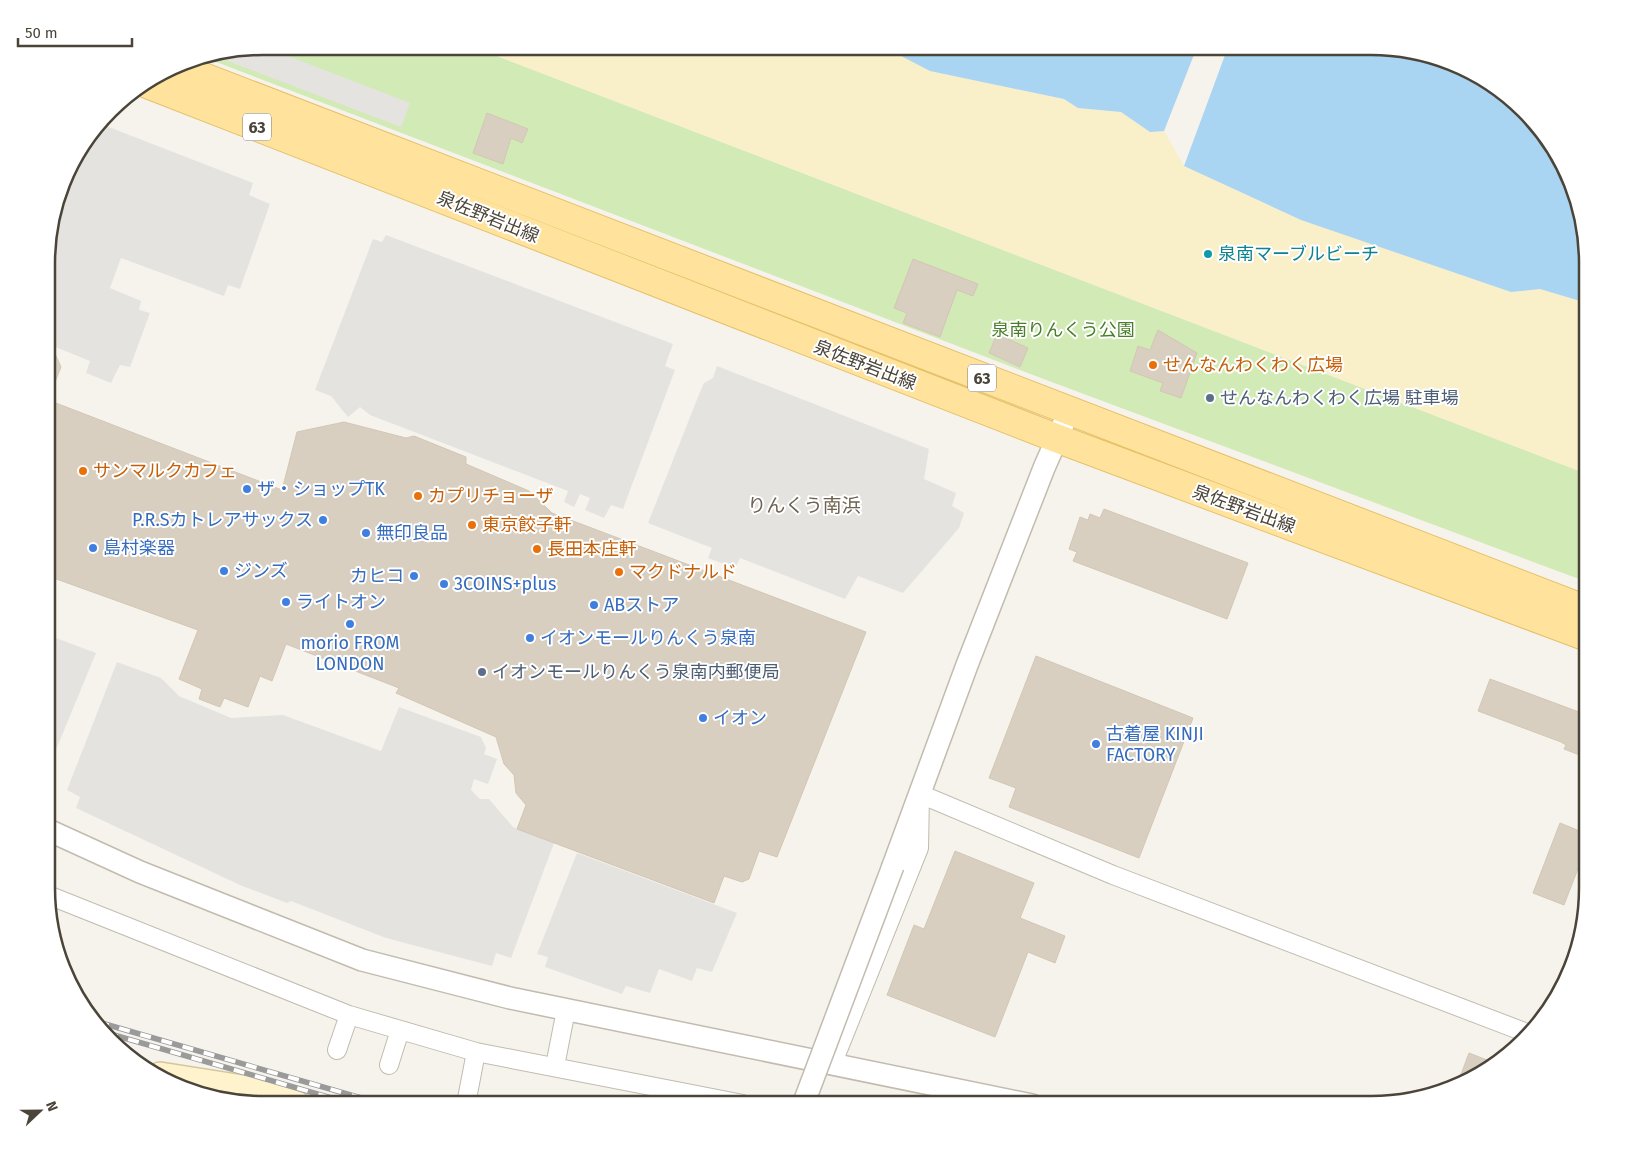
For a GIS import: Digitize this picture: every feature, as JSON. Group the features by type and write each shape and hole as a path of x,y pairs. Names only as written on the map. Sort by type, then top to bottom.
{"main road":[{"name":"泉佐野岩出線","path":"186,70 1579,607"},
{"name":"泉佐野岩出線","path":"153,87 1056,438 1579,634"},
{"path":"179,1078 255,1090 273,1096"}],"street":[{"path":"806,1096 967,665 1056,438 1069,411"},
{"path":"920,794 1113,875 1522,1031"},
{"path":"832,1065 919,848 920,794"},
{"path":"55,833 140,872 362,960 510,998 987,1096"},
{"path":"55,898 348,1015 476,1052 554,1066 692,1096"},
{"path":"554,1066 566,1010"},
{"path":"337,1050 348,1015"},
{"path":"388,1065 400,1030"},
{"path":"468,1096 476,1052"}],"green space":[{"name":"泉南りんくう公園","path":"250,55 494,55 1579,471 1579,579 1041,378 214,61"}],"sand":[{"name":"泉南マーブルビーチ","path":"494,55 901,55 930,71 1064,99 1078,108 1121,112 1150,132 1164,131 1184,166 1301,220 1511,292 1540,289 1579,301 1579,471"}],"shaded area":[{"path":"250,55 285,55 410,103 401,127 223,59"},
{"path":"107,126 253,183 249,195 270,204 240,289 228,285 224,296 121,258 110,288 141,301 139,310 150,313 130,367 120,365 111,383 86,373 90,361 55,347 55,250 62,209 76,171 98,136"},
{"path":"386,235 673,344 665,366 675,370 623,509 611,505 604,518 585,510 590,498 580,494 574,507 564,502 568,491 370,415 360,407 348,417 331,396 315,390 373,239 382,242"},
{"path":"717,366 929,449 924,479 956,493 952,506 964,513 959,528 903,593 858,576 845,599 740,558 735,568 708,558 712,548 648,523 700,392 704,383 713,378"},
{"path":"55,638 96,653 55,752"},
{"path":"117,662 161,678 179,696 231,718 283,715 381,751 399,707 481,737 486,748 484,754 497,759 488,784 474,779 471,790 480,799 489,799 513,827 554,843 511,958 496,953 492,966 386,938 291,901 287,903 240,885 76,808 80,797 67,790"},
{"path":"577,853 737,913 712,972 697,968 692,981 659,969 650,993 626,986 622,994 545,967 548,957 537,954"}],"water":[{"path":"899,55 1194,55 1164,131 1150,132 1121,112 1078,108 1064,99 930,71"},
{"path":"1225,55 1384,55 1438,66 1463,76 1498,98 1536,136 1551,159 1568,196 1575,223 1579,250 1579,301 1540,289 1511,292 1301,220 1184,166"}],"building":[{"path":"487,113 528,129 522,143 511,138 503,164 473,153"},
{"path":"913,259 978,284 973,296 957,290 940,337 903,323 907,313 894,308"},
{"path":"1158,330 1197,353 1181,398 1160,391 1163,383 1130,371 1138,346 1150,350"},
{"path":"997,334 1028,348 1020,367 989,353"},
{"path":"55,354 61,367 55,382"},
{"name":"イオンモールりんくう泉南","path":"55,403 282,490 297,432 344,422 406,438 414,436 466,457 466,464 529,491 552,513 866,632 777,857 759,851 749,879 742,882 724,876 714,903 517,829 526,805 516,793 514,775 504,764 496,737 396,693 399,688 286,644 272,681 260,676 248,707 224,698 220,707 199,699 202,689 179,679 198,630 55,579"},
{"path":"1104,509 1248,563 1227,619 1073,561 1077,552 1069,549 1080,517 1088,520 1090,514 1100,518"},
{"path":"1036,656 1193,718 1139,858 1009,807 1016,788 989,778"},
{"path":"1490,679 1579,712 1579,755 1564,749 1566,745 1561,742 1478,711"},
{"path":"1560,823 1579,831 1579,866 1564,905 1533,893"},
{"path":"955,851 1034,883 1020,918 1065,936 1055,963 1028,952 995,1037 887,995 914,925 924,929"},
{"path":"1469,1053 1487,1060 1475,1068 1460,1076"}],"railway":[{"path":"107,1024 354,1096"},
{"path":"117,1036 324,1096"}],"place":[{"name":"泉南マーブルビーチ","path":"1208,254"},
{"name":"せんなんわくわく広場","path":"1153,365"},
{"name":"せんなんわくわく広場 駐車場","path":"1210,398"},
{"name":"サンマルクカフェ","path":"83,471"},
{"name":"ザ・ショップTK","path":"247,489"},
{"name":"カプリチョーザ","path":"418,496"},
{"name":"P.R.Sカトレアサックス","path":"323,520"},
{"name":"東京餃子軒","path":"472,525"},
{"name":"無印良品","path":"366,533"},
{"name":"島村楽器","path":"93,548"},
{"name":"長田本庄軒","path":"537,549"},
{"name":"ジンズ","path":"224,571"},
{"name":"マクドナルド","path":"619,572"},
{"name":"カヒコ","path":"414,576"},
{"name":"3COINS+plus","path":"444,584"},
{"name":"ライトオン","path":"286,602"},
{"name":"ABストア","path":"594,605"},
{"name":"morio FROM LONDON","path":"350,624"},
{"name":"イオンモールりんくう泉南","path":"530,638"},
{"name":"イオンモールりんくう泉南内郵便局","path":"482,672"},
{"name":"イオン","path":"703,718"},
{"name":"古着屋 KINJI FACTORY","path":"1096,744"}],"district":[{"name":"りんくう南浜","path":"804,505"}]}
